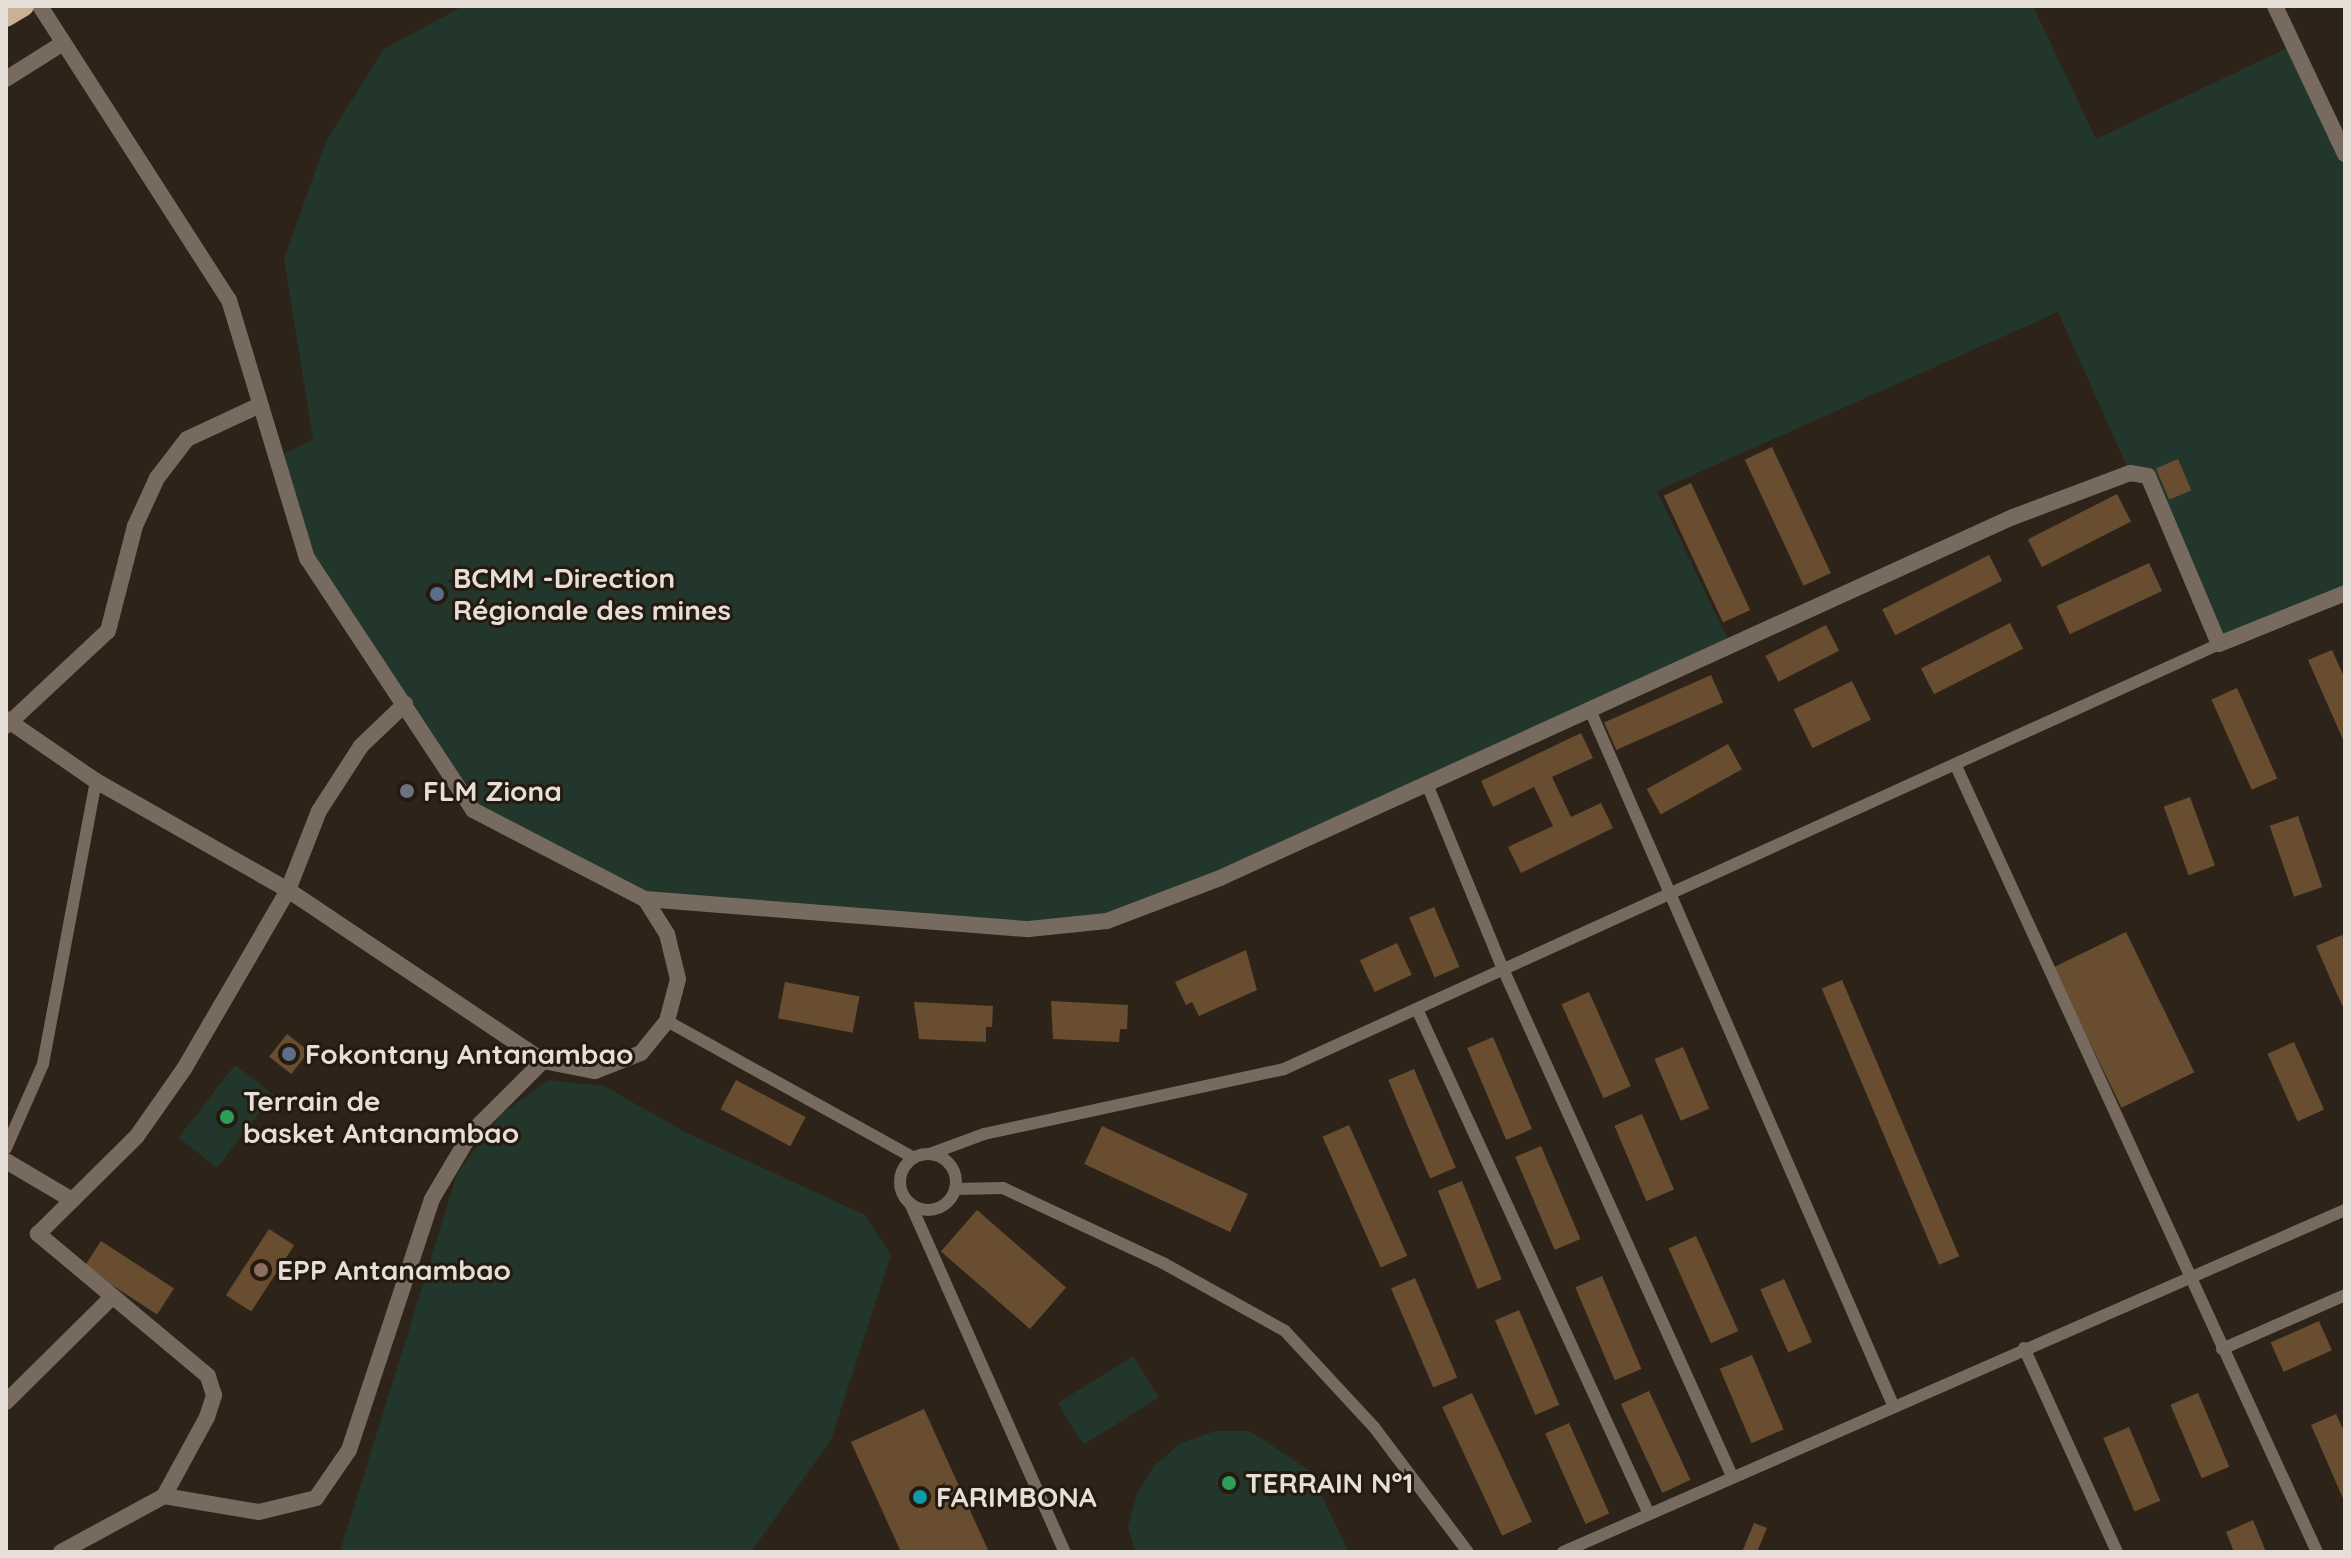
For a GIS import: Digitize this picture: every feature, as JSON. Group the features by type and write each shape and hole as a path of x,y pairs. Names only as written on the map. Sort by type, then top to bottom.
{"main road":[{"path":"6,17 24,6"}],"street":[{"path":"40,6 229,300 307,558 473,810 645,899 1029,929 1107,921 1220,878 2013,517 2130,473 2148,476 2219,644 2345,593"},
{"path":"2275,6 2345,154"},
{"path":"6,79 63,43"},
{"path":"260,405 187,439 165,468 135,526 108,631 7,723 96,781 288,890 543,1061 595,1071 641,1053 667,1021 678,979 667,934 645,899"},
{"path":"61,1552 164,1496 214,1395 208,1376 38,1234 137,1136 184,1069 288,890 319,811 361,746 405,704"},
{"path":"164,1496 259,1512 316,1498 349,1450 432,1199 471,1133 543,1061"},
{"path":"6,1161 72,1200"},
{"path":"7,1400 111,1298"}],"lane":[{"path":"667,1021 914,1158 984,1134 1284,1069 2219,644"},
{"path":"1590,710 1893,1405"},
{"path":"1956,766 2317,1552"},
{"path":"6,1148 43,1064 96,781"},
{"path":"1427,784 1503,969 1732,1476"},
{"path":"1417,1009 1648,1512"},
{"path":"930,1154 953,1170 955,1189"},
{"path":"914,1158 900,1180 1065,1552"},
{"path":"910,1203 936,1209 955,1189 1003,1188 1163,1263 1285,1331 1374,1427 1468,1552"},
{"path":"1563,1552 1648,1512 2345,1210"},
{"path":"2222,1349 2345,1295"},
{"path":"2024,1348 2117,1552"}],"green space":[{"path":"463,6 2033,6 2096,139 2293,45 2345,154 2345,593 2219,644 2148,476 2130,473 2058,312 1657,491 1731,646 1107,921 1029,929 645,899 473,810 307,558 276,458 313,439 284,259 326,141 384,49"},
{"name":"Terrain de basket Antanambao","path":"235,1065 274,1095 217,1168 178,1137"},
{"path":"548,1080 604,1086 685,1132 865,1215 891,1255 831,1440 751,1552 340,1552 457,1174 500,1115"},
{"path":"1133,1356 1159,1398 1083,1445 1058,1403"},
{"name":"TERRAIN N°1","path":"1215,1431 1250,1431 1309,1470 1349,1552 1135,1552 1128,1527 1136,1496 1154,1466 1181,1443"}],"building":[{"path":"1772,447 1831,573 1804,586 1745,460"},
{"path":"2178,459 2191,490 2169,500 2156,468"},
{"path":"1691,483 1750,610 1723,623 1664,496"},
{"path":"2117,494 2131,522 2042,567 2028,539"},
{"path":"1989,555 2002,581 1895,635 1882,609"},
{"path":"2149,563 2162,591 2070,634 2057,606"},
{"path":"2010,623 2023,649 1934,694 1921,668"},
{"path":"1826,625 1839,651 1779,682 1765,656"},
{"path":"2332,650 2345,679 2345,744 2308,660"},
{"path":"1711,675 1723,702 1616,750 1604,723"},
{"path":"1852,681 1871,720 1812,748 1794,709"},
{"path":"2237,688 2277,778 2252,790 2211,699"},
{"path":"1581,733 1593,758 1552,777 1571,817 1601,803 1613,828 1521,873 1508,847 1553,826 1534,787 1493,807 1481,781"},
{"path":"1728,744 1742,769 1661,814 1647,789"},
{"path":"2190,797 2215,866 2189,875 2164,807"},
{"path":"2298,816 2322,887 2294,897 2270,826"},
{"path":"1434,907 1459,967 1435,977 1409,918"},
{"path":"2126,932 2194,1072 2122,1108 2053,968"},
{"path":"2342,935 2345,942 2345,1012 2316,946"},
{"path":"1397,943 1412,975 1375,992 1360,960"},
{"path":"1246,950 1257,990 1199,1016 1192,1002 1186,1005 1175,982"},
{"path":"1842,980 1959,1256 1939,1265 1822,989"},
{"path":"785,982 860,997 853,1033 778,1018"},
{"path":"1589,992 1631,1086 1603,1098 1562,1004"},
{"path":"1051,1001 1128,1005 1127,1029 1120,1029 1119,1042 1053,1039"},
{"path":"914,1002 993,1006 992,1027 986,1027 986,1042 919,1039"},
{"name":"Fokontany Antanambao","path":"287,1034 309,1051 291,1074 269,1057"},
{"path":"1493,1037 1532,1129 1506,1140 1467,1048"},
{"path":"2294,1042 2324,1110 2298,1121 2268,1054"},
{"path":"1683,1047 1709,1109 1681,1121 1654,1059"},
{"path":"1414,1069 1456,1167 1430,1178 1388,1080"},
{"path":"736,1080 806,1117 790,1146 721,1109"},
{"path":"1642,1114 1674,1189 1646,1201 1614,1126"},
{"path":"1349,1125 1407,1256 1381,1267 1323,1137"},
{"path":"1102,1126 1248,1194 1230,1232 1084,1164"},
{"path":"1541,1146 1580,1239 1555,1250 1515,1157"},
{"path":"1462,1181 1502,1279 1478,1289 1438,1191"},
{"path":"977,1210 1066,1287 1030,1329 941,1252"},
{"name":"EPP Antanambao","path":"269,1229 294,1245 251,1312 226,1295"},
{"path":"1696,1236 1738,1331 1711,1343 1669,1248"},
{"path":"101,1241 174,1288 157,1314 84,1267"},
{"path":"1602,1276 1641,1369 1615,1380 1575,1287"},
{"path":"1415,1278 1457,1377 1433,1388 1391,1288"},
{"path":"1784,1279 1812,1342 1788,1353 1760,1290"},
{"path":"1519,1310 1559,1405 1535,1415 1495,1320"},
{"path":"2319,1321 2332,1350 2284,1372 2271,1343"},
{"path":"1752,1355 1784,1430 1751,1443 1720,1369"},
{"path":"1649,1391 1690,1480 1662,1493 1621,1404"},
{"path":"1472,1393 1532,1522 1502,1536 1442,1407"},
{"path":"2198,1393 2229,1467 2202,1478 2170,1405"},
{"name":"FARIMBONA","path":"924,1409 989,1552 901,1552 851,1442"},
{"path":"2336,1414 2345,1433 2345,1503 2311,1425"},
{"path":"1569,1423 1609,1513 1586,1524 1545,1434"},
{"path":"2129,1427 2160,1501 2134,1512 2103,1438"},
{"path":"2253,1520 2266,1552 2234,1552 2226,1532"},
{"path":"1754,1523 1767,1528 1757,1552 1742,1552"}],"place":[{"name":"BCMM -Direction Régionale des mines","path":"437,594"},
{"name":"FLM Ziona","path":"407,791"},
{"name":"Fokontany Antanambao","path":"289,1054"},
{"name":"Terrain de basket Antanambao","path":"227,1117"},
{"name":"EPP Antanambao","path":"261,1270"},
{"name":"TERRAIN N°1","path":"1229,1483"},
{"name":"FARIMBONA","path":"920,1497"}]}
